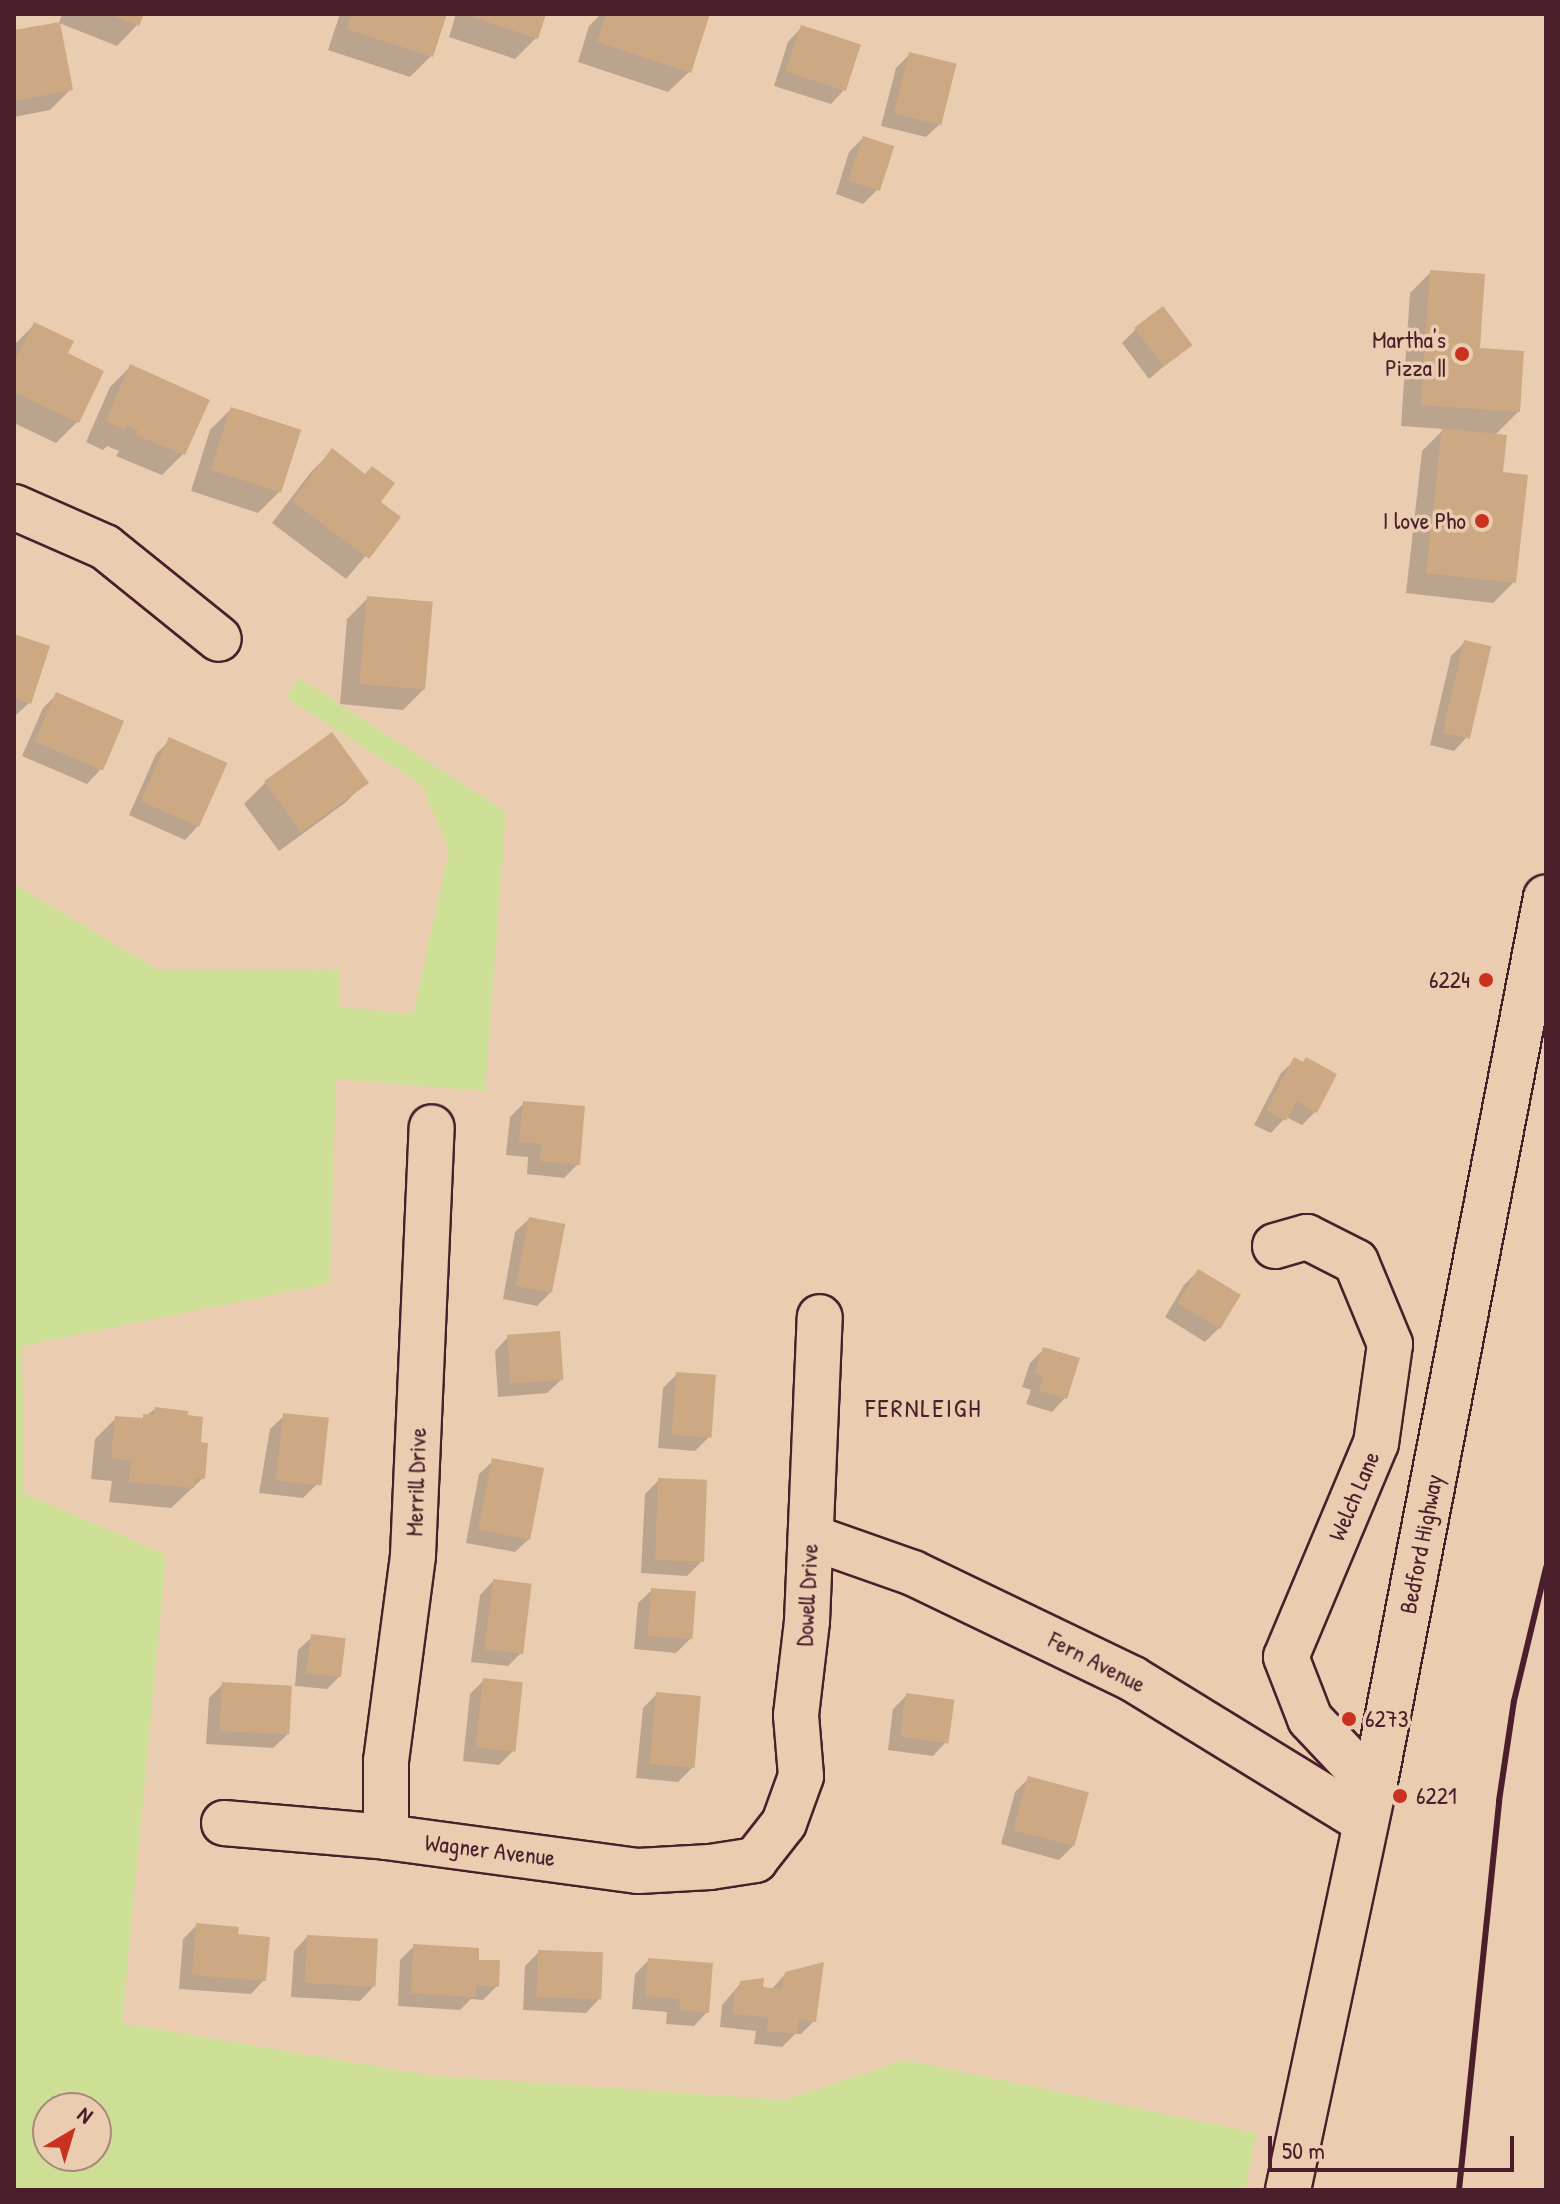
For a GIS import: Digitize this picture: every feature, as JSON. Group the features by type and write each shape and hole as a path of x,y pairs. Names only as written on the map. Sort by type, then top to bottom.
{"street":[{"path":"14,507 105,547 219,639"},
{"name":"Bedford Highway","path":"1288,2190 1370,1805 1546,897"},
{"name":"Merrill Drive","path":"386,1837 386,1761 413,1555 432,1127"},
{"name":"Welch Lane","path":"1275,1246 1307,1237 1356,1262 1390,1344 1376,1443 1286,1657 1310,1719 1370,1805"},
{"name":"Dowell Drive","path":"755,1860 784,1823 801,1776 796,1715 807,1621 820,1317"},
{"name":"Fern Avenue","path":"811,1537 913,1573 1133,1679 1370,1805"},
{"name":"Wagner Avenue","path":"224,1823 386,1837 638,1871 710,1867 755,1860"}],"green space":[{"path":"299,678 506,812 485,1091 336,1079 330,1283 22,1346 24,1493 166,1555 122,2023 427,2075 785,2100 905,2060 1256,2133 1245,2190 14,2190 14,884 157,969 339,970 339,1007 413,1014 449,850 422,785 287,698"}],"building":[{"path":"109,14 144,14 139,26"},
{"path":"352,14 447,14 433,57 347,29"},
{"path":"464,14 546,14 538,39"},
{"path":"606,14 710,14 691,73 597,42"},
{"path":"60,22 73,90 14,101 14,30"},
{"path":"801,25 861,44 846,91 786,72"},
{"path":"909,52 957,64 941,125 894,113"},
{"path":"863,136 894,146 880,191 848,181"},
{"path":"1430,270 1485,274 1480,348 1524,351 1520,412 1421,405"},
{"path":"1163,306 1192,345 1164,367 1134,328"},
{"path":"34,322 74,341 68,353 104,371 79,423 14,392 14,363"},
{"path":"130,364 210,400 185,455 136,435 138,430 127,425 125,430 106,421"},
{"path":"231,407 301,430 281,493 211,470"},
{"path":"1442,428 1507,435 1503,472 1528,475 1516,583 1426,573"},
{"path":"332,448 365,474 372,466 395,483 381,502 401,517 369,559 292,501"},
{"path":"367,596 433,602 425,689 359,684"},
{"path":"14,634 50,646 31,704 14,698"},
{"path":"1464,640 1491,646 1470,739 1443,733"},
{"path":"56,692 124,721 103,771 35,742"},
{"path":"332,732 369,783 301,832 264,781"},
{"path":"169,737 227,763 199,827 141,801"},
{"path":"1294,1057 1303,1062 1306,1057 1337,1074 1317,1113 1297,1101 1286,1121 1266,1110"},
{"path":"523,1101 585,1106 580,1165 540,1161 541,1144 519,1142"},
{"path":"529,1217 565,1224 552,1293 516,1286"},
{"path":"1198,1269 1241,1295 1220,1329 1177,1303"},
{"path":"560,1331 563,1380 511,1384 507,1335"},
{"path":"1043,1347 1080,1358 1067,1399 1039,1391 1043,1376 1035,1373"},
{"path":"676,1372 716,1375 712,1438 672,1435"},
{"path":"155,1407 188,1411 188,1415 203,1417 201,1442 208,1443 205,1479 195,1478 194,1488 129,1482 131,1461 111,1458 115,1416 143,1418 143,1414 154,1415"},
{"path":"283,1413 329,1418 322,1485 276,1481"},
{"path":"492,1458 544,1468 530,1540 478,1530"},
{"path":"658,1478 707,1480 704,1562 655,1560"},
{"path":"493,1579 532,1584 523,1654 484,1649"},
{"path":"651,1588 696,1591 693,1639 648,1636"},
{"path":"311,1634 346,1638 341,1677 306,1673"},
{"path":"483,1678 523,1682 515,1752 476,1748"},
{"path":"222,1682 292,1686 289,1735 219,1731"},
{"path":"656,1692 701,1696 695,1768 650,1764"},
{"path":"906,1693 955,1700 948,1743 900,1737"},
{"path":"1028,1776 1089,1792 1074,1846 1014,1830"},
{"path":"196,1923 239,1927 238,1934 270,1937 266,1981 192,1975"},
{"path":"307,1935 378,1939 375,1987 304,1983"},
{"path":"413,1944 479,1948 479,1960 500,1960 499,1987 476,1985 476,1997 411,1993"},
{"path":"538,1950 603,1952 601,1999 536,1997"},
{"path":"648,1958 713,1963 709,2013 679,2010 680,1999 645,1996"},
{"path":"824,1962 816,2022 799,2020 797,2034 767,2031 768,2017 733,2014 735,1989 739,1989 740,1981 764,1978 763,1987 782,1989 785,1972"}],"railway":[{"path":"1459,2190 1499,1801 1514,1701 1546,1568"}],"place":[{"name":"Martha's Pizza ||","path":"1462,354"},
{"name":"I love Pho","path":"1482,521"},
{"name":"6224","path":"1486,980"},
{"name":"6273","path":"1349,1719"},
{"name":"6221","path":"1400,1796"}],"district":[{"name":"FERNLEIGH","path":"924,1408"}]}
